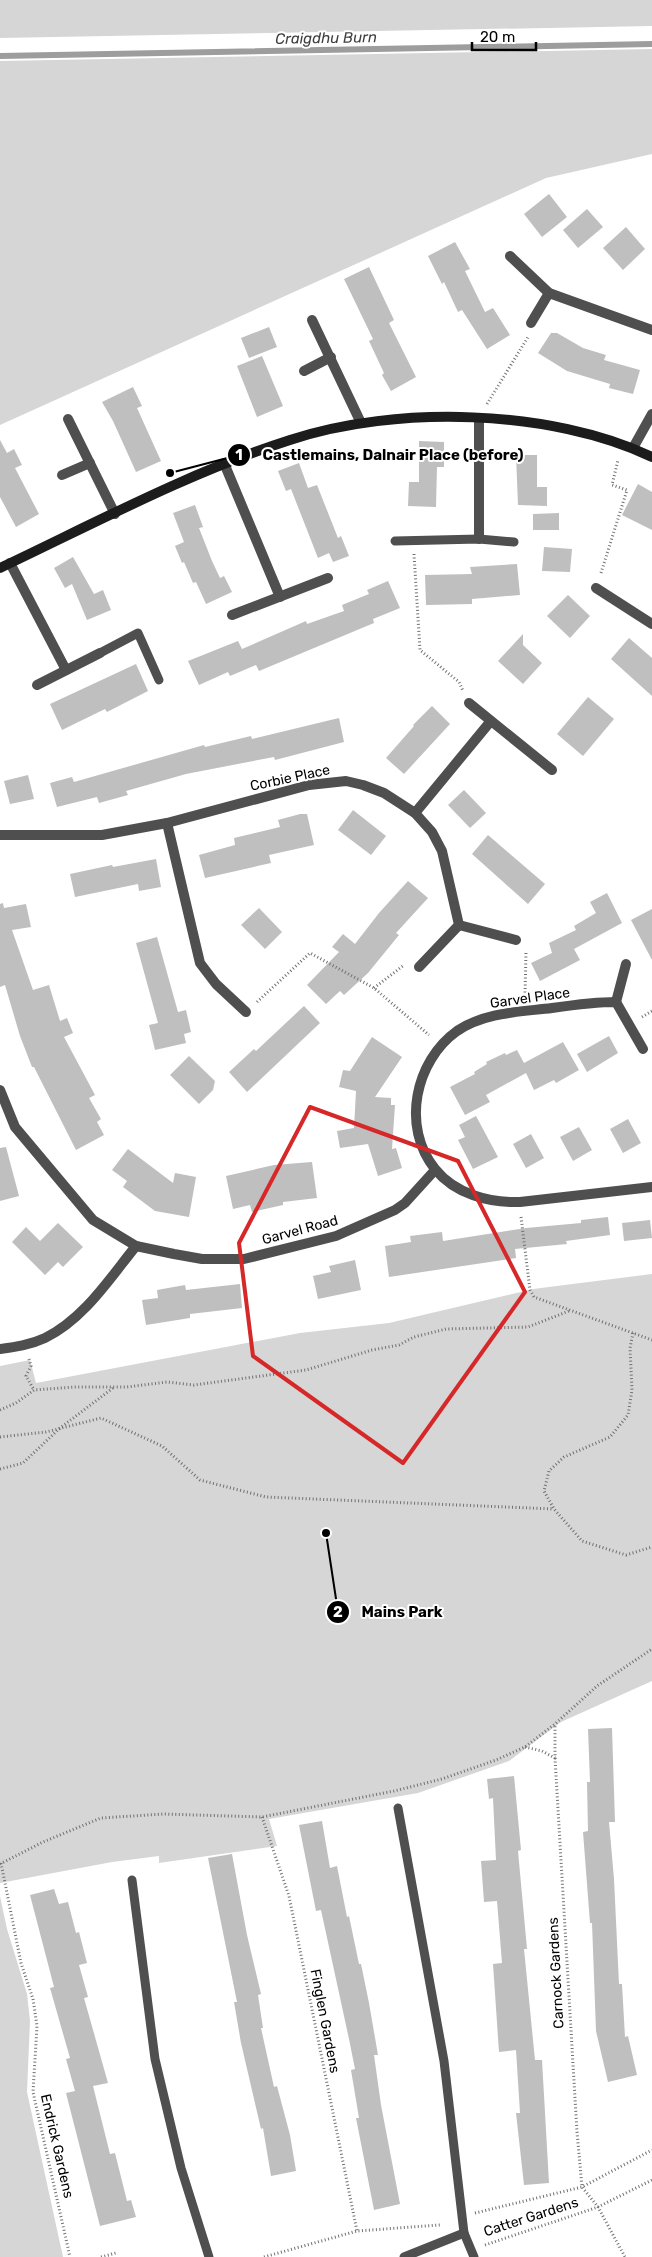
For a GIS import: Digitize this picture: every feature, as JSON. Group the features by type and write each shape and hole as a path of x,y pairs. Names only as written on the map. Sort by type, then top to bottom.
{"street":[{"path":"510,256 549,292 652,330"},
{"path":"532,323 549,292"},
{"path":"312,320 361,423"},
{"path":"304,371 330,357"},
{"path":"633,448 652,414"},
{"path":"0,568 224,463 292,439 361,423 430,417 508,419 552,426 622,444 652,457"},
{"path":"479,418 479,539"},
{"path":"68,419 115,514"},
{"path":"62,474 90,463"},
{"path":"224,463 280,597"},
{"path":"10,563 66,670"},
{"path":"232,615 328,578"},
{"path":"596,588 652,624"},
{"path":"37,685 100,653"},
{"path":"469,702 490,722 552,770"},
{"path":"415,813 490,722"},
{"name":"Corbie Place","path":"0,835 82,837 102,835 167,823 309,785 346,781 384,793 415,813 432,832 442,851 459,925"},
{"path":"167,823 200,963 216,984 246,1012"},
{"path":"419,967 459,925 516,940"},
{"path":"626,964 616,1002 622,1009 643,1049"},
{"name":"Garvel Place","path":"435,1170 423,1146 415,1110 418,1090 424,1072 441,1046 458,1031 476,1021 497,1014 616,1002"},
{"name":"Garvel Road","path":"0,1090 15,1127 82,1209 107,1230 136,1246 202,1259 244,1259 336,1236 395,1210 405,1203 435,1170"},
{"path":"435,1170 459,1188 483,1199 498,1203 652,1187"},
{"path":"0,1349 26,1345 46,1338 82,1310 101,1290 136,1246"}],"lane":[{"path":"395,541 479,539 514,542"},
{"path":"100,653 138,633 159,680"},
{"path":"398,1808 444,2061 464,2233 472,2253"},
{"path":"132,1880 155,2059 181,2168 209,2257"},
{"path":"404,2257 464,2233"}],"path":[{"path":"479,418 532,329 532,323"},
{"path":"596,588 627,490 612,484 622,444"},
{"path":"413,541 420,650 459,682 469,702"},
{"path":"516,940 526,952 524,978 528,1011"},
{"path":"246,1012 310,952 374,988 441,1046"},
{"path":"374,988 403,965 419,967"},
{"path":"520,1202 530,1290 534,1297 652,1340"},
{"path":"0,1410 16,1403 34,1390 113,1387 167,1382 194,1384 306,1370 372,1350 399,1345 414,1337 446,1329 528,1327 569,1311"},
{"path":"633,1333 630,1348 632,1390 628,1415 610,1437 564,1457 549,1471 544,1491 554,1510 582,1541 626,1555 652,1547"},
{"path":"26,1345 31,1366 26,1376 34,1390"},
{"path":"0,1469 23,1463 60,1428 113,1387"},
{"path":"0,1437 46,1432 101,1418 162,1446 200,1480 266,1497 554,1510"},
{"path":"1,1863 43,1842 101,1818 164,1814 262,1817 394,1791 442,1779 496,1760 525,1747 555,1724 597,1686 652,1649"},
{"name":"Carnock Gardens","path":"555,1724 555,1758 576,2122 582,2187"},
{"path":"525,1747 542,1751 555,1758"},
{"name":"Finglen Gardens","path":"262,1817 289,1896 357,2231"},
{"name":"Endrick Gardens","path":"1,1863 21,1962 33,1999 37,2026 33,2092 70,2257"},
{"path":"264,2257 357,2231 463,2220 582,2187 652,2150"},
{"name":"Catter Gardens","path":"472,2253 598,2207 652,2180"},
{"path":"582,2187 598,2207"},
{"name":"Catter Gardens","path":"598,2207 624,2257"},
{"path":"101,2257 116,2253"}],"highlighted area":[{"path":"310,1107 458,1161 525,1292 403,1463 253,1356 239,1243"}],"shaded area":[{"path":"0,0 652,0 652,26 0,38"},
{"path":"652,49 652,154 546,178 0,425 0,61"},
{"path":"652,1274 652,1681 561,1722 509,1761 418,1793 269,1819 277,1846 159,1863 159,1856 112,1862 0,1883 0,1366 30,1360 36,1383 300,1333 389,1323 533,1289"},
{"path":"0,1896 7,1929 27,1994 30,2021 27,2092 63,2257 0,2257"}],"building":[{"path":"549,194 567,217 542,237 524,214"},
{"path":"587,209 603,227 578,248 563,230"},
{"path":"626,227 645,249 623,270 603,248"},
{"path":"455,242 470,269 465,271 485,312 493,308 510,335 487,349 462,310 458,312 444,282 442,284 428,256"},
{"path":"369,267 394,320 389,323 416,377 391,391 382,375 384,373 369,341 373,339 344,279"},
{"path":"269,327 277,347 249,358 241,338"},
{"path":"551,333 557,333 583,348 606,355 604,360 640,370 633,394 609,388 610,384 567,371 538,353"},
{"path":"262,356 283,406 257,417 237,366"},
{"path":"133,387 142,406 137,408 161,461 136,472 113,421 102,402"},
{"path":"0,440 7,453 14,449 22,465 15,468 39,514 16,527 0,497"},
{"path":"419,441 444,442 444,467 437,467 436,507 408,506 409,482 419,482"},
{"path":"516,455 537,455 537,487 547,487 547,506 518,505"},
{"path":"299,463 308,488 317,485 338,538 341,536 349,556 333,562 329,553 318,558 291,489 286,491 278,471"},
{"path":"638,484 652,492 652,530 622,515"},
{"path":"195,505 203,527 199,528 212,561 220,578 224,576 232,592 206,604 196,582 193,583 184,562 182,563 175,546 184,542 173,513"},
{"path":"559,513 559,530 533,530 533,514"},
{"path":"544,547 572,549 570,572 542,571"},
{"path":"73,557 94,594 103,590 111,610 87,620 72,584 65,588 54,568"},
{"path":"517,564 520,595 472,599 472,604 426,605 425,575 472,574 470,567"},
{"path":"388,581 400,608 373,619 374,623 259,671 256,665 230,676 228,672 199,685 188,661 238,641 242,649 306,621 307,624 344,611 342,605 369,594 367,590"},
{"path":"568,595 590,616 570,638 547,616"},
{"path":"523,634 523,645 542,663 523,684 498,661"},
{"path":"629,638 652,658 652,696 611,659"},
{"path":"136,664 148,691 107,712 105,709 62,730 50,704"},
{"path":"588,697 614,719 583,756 557,734"},
{"path":"432,706 450,724 404,774 386,758 413,725"},
{"path":"339,718 344,742 275,760 274,757 186,774 126,791 128,795 99,803 97,797 57,807 50,783 72,777 74,782 204,745 205,747 251,736 252,739"},
{"path":"28,775 34,799 10,804 4,781"},
{"path":"464,790 486,813 470,828 448,805"},
{"path":"353,810 386,836 371,855 338,830"},
{"path":"307,814 314,845 269,855 271,863 205,878 199,855 235,845 234,838 280,827 278,820"},
{"path":"488,835 545,884 528,904 472,854"},
{"path":"156,859 161,887 139,891 138,884 75,897 70,874 112,865 113,867"},
{"path":"408,881 428,898 396,933 399,935 368,973 344,995 340,991 326,1004 307,985 339,952 332,947 343,934 355,944 379,913"},
{"path":"607,893 622,923 574,949 580,960 540,981 531,963 552,953 549,943 576,930 574,926 596,913 590,902"},
{"path":"3,903 4,908 26,904 31,927 12,930 33,990 49,985 60,1021 67,1018 73,1033 64,1037 95,1095 89,1098 101,1119 97,1122 104,1135 76,1150 34,1067 32,1067 20,1036 5,985 0,987 0,904"},
{"path":"259,908 282,932 265,949 241,925"},
{"path":"652,909 652,960 631,920"},
{"path":"157,937 178,1012 186,1010 191,1032 184,1034 186,1043 155,1050 149,1025 158,1023 136,943"},
{"path":"304,1006 320,1023 247,1092 229,1072 254,1049 256,1051"},
{"path":"609,1036 618,1053 587,1072 577,1054"},
{"path":"372,1037 402,1057 375,1097 391,1098 391,1105 395,1105 392,1149 396,1148 402,1168 378,1176 368,1144 340,1148 337,1131 354,1128 356,1091 339,1087 343,1070 350,1071"},
{"path":"563,1042 579,1070 556,1083 554,1080 534,1090 526,1073 486,1095 490,1102 465,1115 450,1087 475,1074 474,1072 487,1064 486,1062 505,1053 506,1055 517,1050 524,1063"},
{"path":"189,1056 215,1081 213,1090 199,1104 170,1075"},
{"path":"476,1116 498,1157 473,1169 458,1140 465,1137 459,1125"},
{"path":"628,1119 641,1143 623,1153 610,1129"},
{"path":"579,1127 592,1150 573,1161 560,1137"},
{"path":"531,1134 544,1158 526,1168 513,1144"},
{"path":"6,1147 19,1196 0,1201 0,1148"},
{"path":"128,1149 173,1183 175,1173 196,1177 189,1217 155,1211 123,1187 127,1181 112,1170"},
{"path":"312,1162 317,1198 283,1202 283,1205 252,1212 250,1205 233,1209 226,1176 274,1165"},
{"path":"608,1217 610,1235 566,1241 567,1244 515,1249 516,1258 389,1277 385,1246 411,1242 410,1236 442,1232 443,1241 526,1228 581,1223 581,1220"},
{"path":"650,1220 652,1238 624,1241 622,1223"},
{"path":"58,1223 83,1247 63,1267 58,1262 45,1275 12,1242 26,1227 40,1241"},
{"path":"355,1260 361,1290 318,1299 313,1276 331,1272 329,1266"},
{"path":"240,1284 242,1308 190,1314 190,1318 146,1325 142,1300 158,1298 157,1290 185,1285 186,1290"},
{"path":"612,1728 615,1822 609,1822 619,1984 622,1984 625,2037 628,2036 637,2075 608,2082 596,2031 592,1923 590,1923 583,1832 588,1831 587,1782 590,1782 588,1729"},
{"path":"514,1776 521,1850 518,1851 527,1949 524,1949 535,2060 542,2060 549,2183 524,2185 516,2113 520,2113 516,2050 499,2052 493,1964 502,1963 497,1901 484,1902 481,1861 496,1860 493,1798 489,1799 487,1779"},
{"path":"322,1821 330,1868 337,1866 347,1917 349,1916 369,2003 378,2055 374,2055 381,2105 400,2204 374,2210 356,2118 359,2118 351,2070 355,2069 321,1910 316,1911 299,1825"},
{"path":"232,1854 247,1935 261,1994 258,1995 263,2028 261,2028 274,2087 277,2086 290,2135 296,2171 271,2176 263,2128 261,2129 241,2043 234,2002 237,2002 208,1858"},
{"path":"54,1889 59,1904 68,1902 76,1933 79,1932 87,1963 79,1965 88,1997 84,1998 108,2083 93,2086 110,2154 115,2153 127,2201 131,2200 136,2217 100,2226 66,2093 75,2091 66,2059 70,2058 50,1988 54,1987 30,1895"}],"waterway":[{"name":"Craigdhu Burn","path":"0,56 652,44"}],"place":[{"name":"Castlemains, Dalnair Place (before)","path":"170,473"},
{"name":"Mains Park","path":"326,1533"}]}
